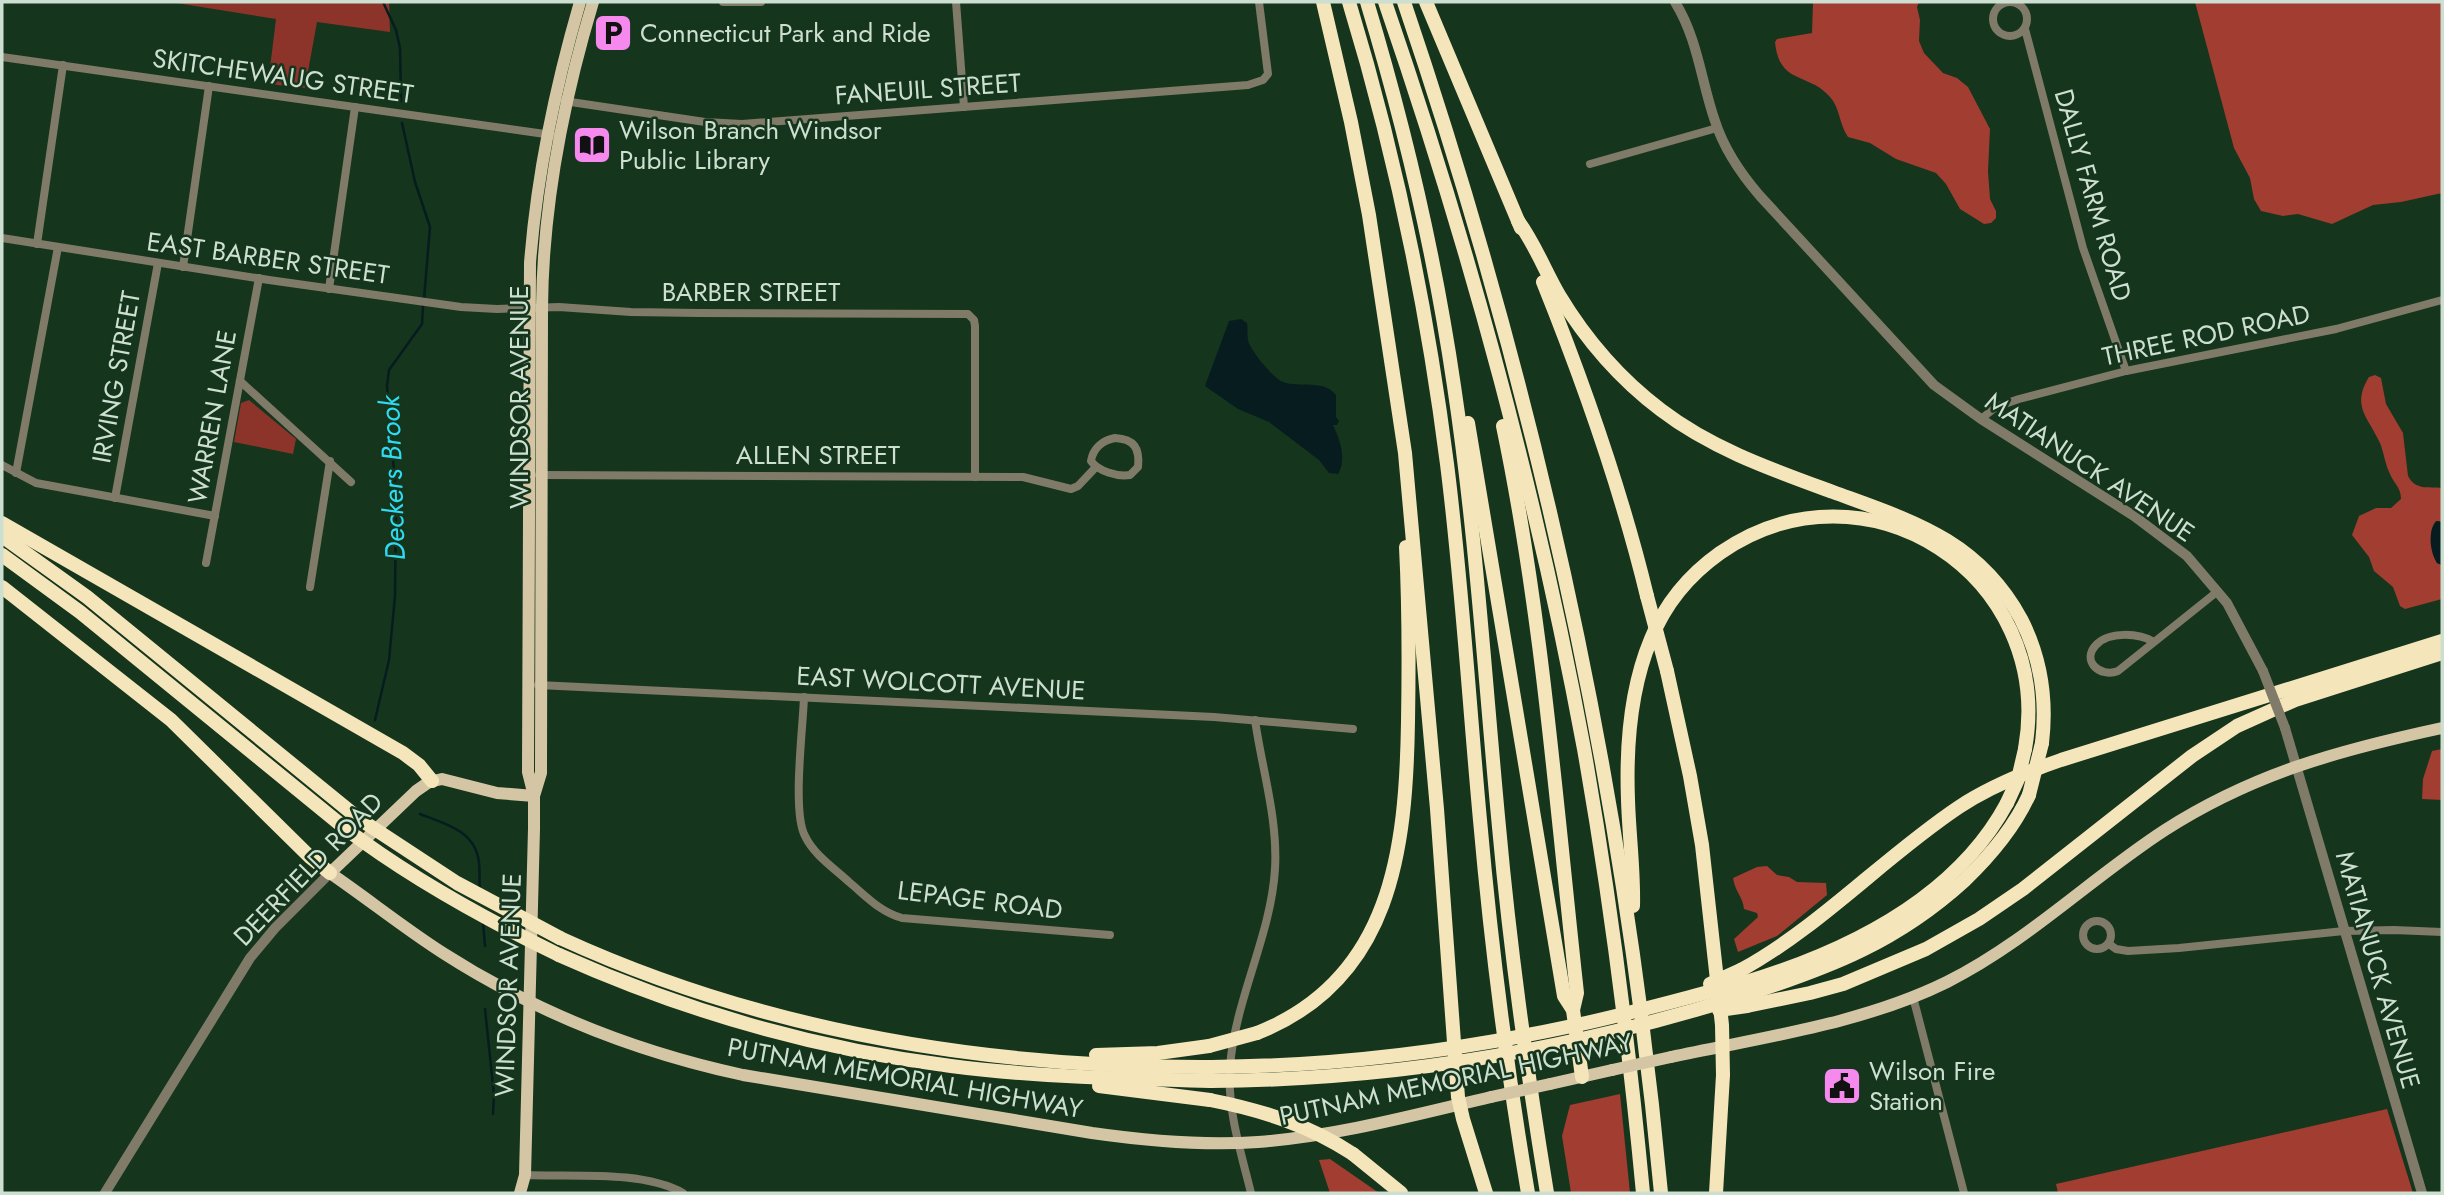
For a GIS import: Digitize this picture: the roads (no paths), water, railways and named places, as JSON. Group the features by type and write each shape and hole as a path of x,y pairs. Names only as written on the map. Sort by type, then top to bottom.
{"highway":[{"path":"1323,2 1369,215 1405,453 1459,1104 1486,1193"},
{"path":"1349,2 1400,192 1431,352 1452,503 1490,919 1509,1073 1528,1193"},
{"path":"1367,2 1412,168 1441,306 1460,421 1514,971 1547,1193"},
{"path":"1385,2 1454,211 1485,319 1522,464 1573,694 1610,916 1643,1193"},
{"path":"1404,2 1483,250 1539,460 1597,724 1630,935 1661,1193"},
{"path":"1426,2 1571,354 1624,512 1667,671 1690,776 1703,855 1723,1046 1717,1193"},
{"path":"1454,211 1508,448 1532,589 1545,685 1577,993 1573,1010 1582,1077"},
{"path":"1211,1074 1446,1049 1568,1027 1677,1000 1744,988 1850,957 1880,943 1915,921 1948,895 1989,856 2010,829 2029,795 2042,743 2043,697 2033,648 2013,606 1982,567 1955,544 1925,527 1742,457 1699,435 1661,410 1613,367 1585,334 1559,295 1533,243 1518,221"},
{"path":"1441,306 1455,352 1474,454 1564,996 1573,1010"},
{"path":"981,1062 1021,1053 1124,1055 1209,1046 1257,1033 1310,1005 1347,970 1364,946 1378,918 1396,863 1405,808 1408,586 1400,433"},
{"path":"2,555 90,620 346,829 398,865 447,896 559,955 654,994 753,1026 869,1053 981,1062 1089,1064 1211,1074 1310,1078 1441,1065 1567,1043 1666,1019 1863,937 1933,889 1967,857 1990,830 2018,779 2025,750 2029,704 2025,669 2018,644 1989,593 1970,572 1926,540 1901,529 1853,518 1828,517 1799,520 1747,537 1716,556 1683,586 1660,620 1643,660 1634,700 1628,758 1633,892 1630,935"},
{"path":"2,523 403,754 419,765 432,781"},
{"path":"2,536 87,597 358,818 457,883 560,938 640,972 753,1010 981,1062 1021,1077 1210,1101 1253,1110 1330,1139 1401,1193"},
{"path":"2,587 171,720 310,857 330,873"},
{"path":"1744,988 1788,940 1944,817 2009,780 2062,760 2442,641"},
{"path":"1744,988 1810,993 1843,984 1926,949 2023,890 2192,756 2237,726 2295,700 2442,653"}],"main road":[{"name":"WINDSOR AVENUE","path":"534,796 541,773 541,619 535,475 535,308 545,237 552,136 580,2"},
{"name":"WINDSOR AVENUE","path":"560,100 593,2"},
{"name":"WINDSOR AVENUE","path":"520,1193 525,1175 531,1003 534,796 528,772 527,619 535,475"},
{"path":"527,619 541,619"},
{"name":"PUTNAM MEMORIAL HIGHWAY","path":"330,873 444,954 531,1003 573,1023 683,1061 743,1075 1133,1139 1182,1143 1238,1143 1324,1133 1459,1104 1844,1019 1913,997 1959,976 2004,948 2108,870 2182,819 2240,788 2296,765 2358,747 2442,728"},
{"path":"432,781 447,780 497,793 534,796"},
{"name":"DEERFIELD ROAD","path":"330,873 416,791 432,781"},
{"name":"WINDSOR AVENUE","path":"525,1175 530,1193"}],"street":[{"path":"723,2 761,2"},
{"path":"956,2 964,107"},
{"name":"FANEUIL STREET","path":"560,100 705,122 742,124 1248,85 1263,80 1268,74 1259,2"},
{"name":"MATIANUCK AVENUE","path":"1675,2 1697,50 1717,128 1728,152 1747,180 1924,376 1981,419 2153,529 2187,556 2218,591 2237,619 2263,671 2285,728 2422,1193"},
{"name":"DALLY FARM ROAD","path":"2025,29 2010,37 1999,32 1994,22 1996,11 2005,4 2020,5 2027,19 2025,29 2083,248 2126,371"},
{"name":"SKITCHEWAUG STREET","path":"2,57 552,136"},
{"path":"37,244 63,65"},
{"path":"183,267 209,86"},
{"path":"329,289 355,107"},
{"path":"1590,164 1717,128"},
{"name":"EAST BARBER STREET","path":"2,238 428,303 480,308 535,308"},
{"path":"16,473 58,247"},
{"name":"IRVING STREET","path":"115,498 158,263"},
{"name":"WARREN LANE","path":"206,563 259,278"},
{"name":"THREE ROD ROAD","path":"1981,419 1996,407 2019,399 2126,371 2336,329 2442,300"},
{"name":"BARBER STREET","path":"535,308 685,313 968,314 975,326 975,477"},
{"path":"240,381 351,482"},
{"path":"1131,440 1136,445 1138,467 1130,475 1096,467 1091,457 1104,441 1131,440"},
{"path":"310,587 330,461"},
{"path":"2,465 36,484 215,516"},
{"name":"ALLEN STREET","path":"535,475 1030,477 1069,490 1078,486 1096,467"},
{"path":"2154,642 2130,635 2108,639 2094,647 2092,662 2102,673 2114,673 2154,642 2218,591"},
{"name":"EAST WOLCOTT AVENUE","path":"527,685 1255,720 1353,729"},
{"name":"LEPAGE ROAD","path":"804,697 800,825 818,854 875,904 902,918 1110,935"},
{"path":"1251,1193 1230,1098 1230,1064 1274,887 1276,862 1272,817 1255,720"},
{"name":"DEERFIELD ROAD","path":"105,1193 250,958 275,928 330,873"},
{"path":"2109,944 2116,949 2128,951 2344,931 2442,932"},
{"path":"1913,997 1964,1193"},
{"path":"525,1175 648,1180 683,1193"}],"water":[{"path":"1241,319 1247,323 1248,340 1253,350 1268,370 1279,379 1289,384 1318,385 1336,395 1336,417 1339,421 1337,425 1333,425 1342,456 1338,474 1329,473 1319,460 1269,422 1238,409 1205,386 1229,321"},
{"path":"2437,521 2442,522 2442,565 2437,563 2431,548 2432,530"}],"waterway":[{"name":"Deckers Brook","path":"383,2 396,30 400,48 401,101"},
{"name":"Deckers Brook","path":"402,123 415,182 430,227 424,299"},
{"name":"Deckers Brook","path":"375,720 389,660 395,596 396,496 387,386 389,370 422,324 423,305"},
{"name":"Deckers Brook","path":"420,814 458,830 472,843 479,863 480,891"},
{"name":"Deckers Brook","path":"483,922 485,946"},
{"name":"Deckers Brook","path":"485,1009 494,1095 493,1114"}],"place":[{"name":"Connecticut Park and Ride","path":"613,33"},
{"name":"Wilson Branch Windsor Public Library","path":"592,145"},
{"name":"Wilson Fire Station","path":"1842,1086"}]}
